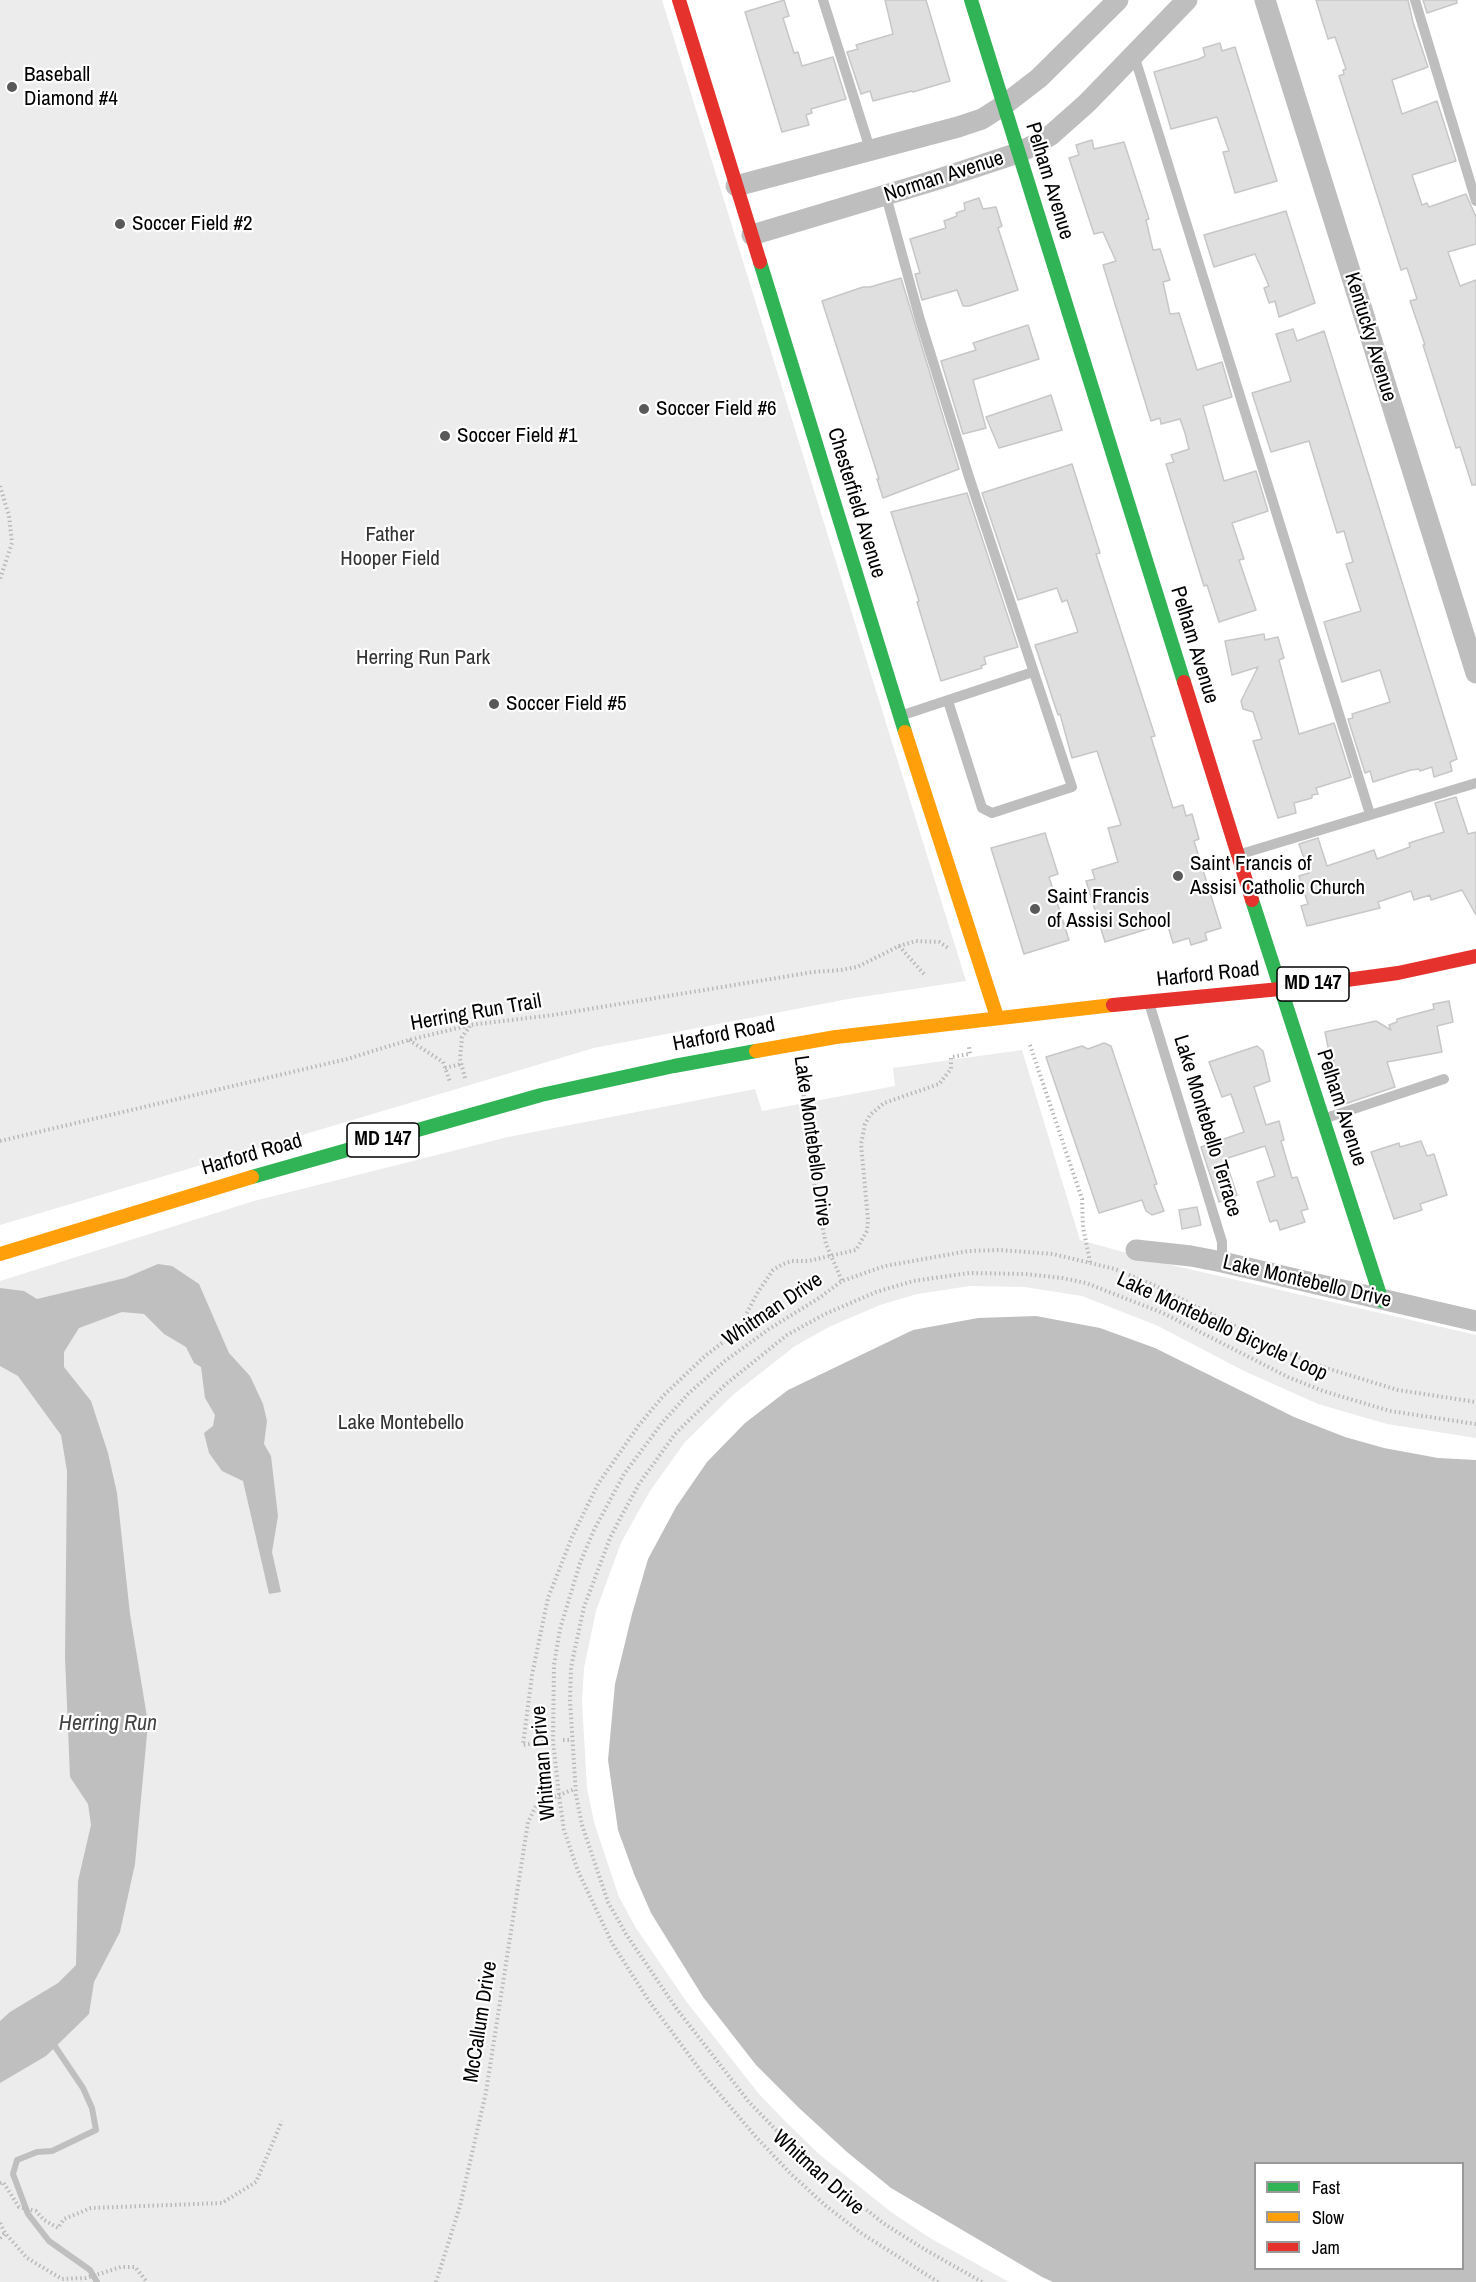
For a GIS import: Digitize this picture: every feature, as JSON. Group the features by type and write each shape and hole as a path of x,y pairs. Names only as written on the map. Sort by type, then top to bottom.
{"street":[{"name":"Chesterfield Avenue","path":"679,0 900,716 997,1017"},
{"name":"Pelham Avenue","path":"971,0 1280,989 1382,1301"},
{"name":"Norman Avenue","path":"736,186 982,119 1039,78 1117,0"},
{"name":"Norman Avenue","path":"752,235 886,196 1018,153 1051,135 1087,103 1187,0"},
{"name":"Kentucky Avenue","path":"1265,0 1476,673"},
{"name":"Harford Road","path":"0,1254 226,1184 541,1095 674,1066 799,1043 997,1017 1280,989 1398,973 1476,956"},
{"name":"Lake Montebello Drive","path":"1136,1250 1222,1262 1476,1321"}],"lane":[{"path":"823,0 870,149"},
{"path":"1415,0 1476,201"},
{"path":"1134,55 1370,814"},
{"path":"886,196 920,320 1001,577 1072,787 993,813 982,808 948,701"},
{"path":"900,716 1033,672"},
{"path":"1238,855 1476,783"},
{"name":"Lake Montebello Terrace","path":"1149,1002 1222,1242 1222,1262"},
{"path":"1323,1119 1444,1079"}],"path":[{"path":"0,486 9,516 12,543 0,579"},
{"name":"Herring Run Trail","path":"0,1141 347,1059 409,1040 470,1026 857,967 899,946 916,941 939,942 954,955"},
{"path":"899,946 924,974"},
{"path":"465,1078 461,1064 462,1037 470,1026"},
{"path":"409,1040 443,1062 450,1082"},
{"name":"Lake Montebello Drive","path":"799,1043 809,1152 826,1244 842,1281"},
{"path":"1030,1045 1082,1199 1083,1227 1090,1262"},
{"path":"543,1742 523,1745 532,1675 548,1598 572,1537 598,1484 639,1425 664,1395 705,1356 731,1336 773,1270 792,1261 807,1261 854,1252 867,1231 861,1134 870,1115 884,1103 939,1084 951,1069 951,1057 970,1054"},
{"path":"445,1068 461,1064"},
{"path":"842,1281 885,1266 968,1251 1000,1250 1053,1254 1115,1269 1165,1291 1290,1354 1326,1368 1398,1390 1476,1402"},
{"name":"Lake Montebello Bicycle Loop","path":"982,2282 924,2249 848,2196 811,2164 749,2102 657,1983 617,1918 594,1867 582,1826 575,1789 571,1740 571,1667 584,1607 610,1538 656,1460 675,1434 701,1407 788,1335 825,1314 876,1292 914,1281 969,1273 998,1272 1062,1278 1116,1294 1163,1313 1288,1377 1323,1391 1390,1411 1476,1424"},
{"name":"Whitman Drive","path":"842,1281 725,1361 688,1394 642,1449 624,1474 606,1506 580,1563 567,1600 554,1665 553,1741 558,1795 564,1830 578,1871 612,1943 649,2001 706,2078 790,2174 861,2233 938,2282"},
{"path":"563,1740 571,1740"},
{"name":"McCallum Drive","path":"436,2282 460,2206 486,2092 528,1822 536,1806 575,1789"},
{"path":"0,2183 3,2182 19,2207 36,2211 44,2220 58,2228 64,2219 92,2208 222,2204 256,2182 282,2121"},
{"path":"0,2223 5,2233 27,2258 62,2279 85,2280 121,2267 135,2267 147,2282"},
{"path":"0,2238 5,2233"}],"green space":[{"name":"Herring Run Park","path":"0,0 662,0 966,981 848,999 594,1048 0,1225"},
{"name":"Lake Montebello","path":"1022,1050 1080,1240 1167,1264 1476,1335 1476,1438 1387,1424 1318,1404 1244,1371 1158,1326 1082,1296 1024,1287 970,1286 917,1294 880,1305 831,1326 795,1346 734,1394 685,1442 650,1491 633,1521 621,1543 596,1611 584,1668 582,1702 587,1788 594,1822 619,1897 636,1928 686,2001 759,2094 787,2123 820,2155 891,2212 930,2238 1009,2282 0,2282 0,1281 254,1201 508,1137 755,1089 762,1111 895,1086 893,1068"}],"water":[{"name":"Herring Run","path":"158,1264 172,1266 199,1284 229,1353 250,1376 263,1404 267,1421 264,1444 271,1456 278,1516 272,1552 281,1592 269,1594 243,1481 222,1471 209,1453 204,1433 213,1426 215,1415 205,1398 201,1367 194,1363 186,1347 164,1334 144,1314 122,1312 79,1328 64,1352 64,1367 91,1401 108,1453 117,1493 130,1614 148,1723 135,1864 120,1932 94,1982 89,2014 46,2056 0,2083 0,2021 10,2012 58,1983 76,1965 78,1881 91,1825 88,1804 70,1777 65,1657 67,1471 61,1435 18,1376 0,1366 0,1288 24,1291 37,1299 125,1278"},
{"path":"1036,1316 1100,1328 1155,1348 1294,1417 1345,1437 1384,1448 1438,1458 1476,1460 1476,2282 1053,2282 891,2188 799,2108 756,2065 703,1997 651,1913 618,1830 608,1760 615,1684 648,1559 676,1507 707,1462 745,1423 788,1390 913,1330 978,1318"}],"building":[{"path":"784,0 789,16 783,18 794,53 798,52 802,66 833,57 846,99 811,109 812,113 806,115 809,125 782,132 745,12"},
{"path":"885,0 926,0 950,81 873,101 870,91 861,94 847,52 858,49 856,45 893,34"},
{"path":"1316,0 1408,0 1428,67 1392,80 1402,114 1437,101 1456,161 1412,175 1422,205 1427,203 1429,207 1466,194 1476,217 1476,244 1448,252 1460,286 1476,280 1476,485 1472,485 1460,447 1456,448 1410,301 1417,299 1407,268 1401,270 1339,76 1344,74 1343,70 1346,69 1335,37 1328,39"},
{"path":"1423,0 1457,0 1457,3 1427,13"},
{"path":"1220,43 1222,51 1235,47 1277,181 1235,193 1223,152 1229,151 1217,117 1171,129 1154,72 1199,59 1205,56 1203,48"},
{"path":"1092,140 1094,149 1124,142 1149,219 1146,220 1153,250 1160,249 1170,280 1163,282 1170,314 1179,313 1197,370 1222,362 1232,397 1203,406 1224,481 1256,471 1268,511 1232,523 1244,559 1239,560 1256,610 1219,622 1207,585 1204,586 1166,464 1174,462 1171,455 1189,449 1185,433 1180,419 1161,424 1160,418 1151,421 1103,265 1116,261 1103,232 1094,234 1069,158 1079,155 1076,145"},
{"path":"979,198 983,209 996,207 1002,226 998,228 1018,290 969,306 963,306 957,290 922,300 915,274 920,273 910,239 946,228 944,221 965,210 964,203"},
{"path":"1286,211 1315,303 1279,317 1275,301 1269,303 1264,288 1269,286 1255,254 1214,267 1204,235"},
{"path":"901,278 959,469 883,498 822,301 863,287"},
{"path":"1028,325 1039,359 973,380 986,428 963,434 941,361 976,350 973,343"},
{"path":"1293,329 1297,341 1324,331 1457,759 1450,762 1452,771 1434,777 1432,767 1420,771 1419,769 1411,770 1373,782 1370,771 1365,773 1348,719 1353,718 1352,714 1390,702 1380,670 1342,682 1324,622 1361,611 1346,564 1353,562 1344,531 1337,533 1309,441 1271,452 1252,393 1291,381 1276,334"},
{"path":"1051,395 1062,430 999,448 986,417"},
{"path":"1072,464 1100,553 1096,554 1155,736 1151,737 1173,808 1183,805 1186,816 1192,814 1199,839 1194,841 1221,928 1205,933 1207,940 1191,945 1189,938 1173,943 1167,923 1105,942 1086,881 1095,879 1092,870 1118,862 1108,828 1121,825 1097,751 1072,758 1060,714 1058,715 1035,645 1078,632 1067,600 1062,602 1057,588 1018,600 982,493"},
{"path":"967,493 1018,647 984,657 986,664 981,666 982,668 941,681 891,512"},
{"path":"1264,634 1265,640 1278,637 1284,658 1279,660 1299,734 1334,723 1351,777 1316,788 1318,794 1294,803 1296,813 1278,818 1253,741 1262,739 1253,712 1243,709 1241,701 1258,667 1232,675 1225,641"},
{"path":"1456,797 1468,834 1476,832 1476,915 1462,890 1431,900 1430,895 1414,900 1411,891 1378,902 1380,908 1307,926 1301,906 1308,904 1299,876 1309,873 1299,844 1318,838 1327,866 1374,850 1377,859 1410,847 1409,843 1444,832 1435,803"},
{"name":"Saint Francis of Assisi School","path":"1045,833 1058,874 1049,877 1069,940 1024,954 991,848"},
{"path":"1449,1001 1453,1022 1437,1026 1442,1052 1387,1062 1395,1087 1342,1105 1336,1090 1339,1089 1333,1057 1330,1057 1325,1032 1376,1021 1391,1030 1389,1025 1397,1022 1397,1019 1434,1009 1433,1004"},
{"path":"1104,1043 1111,1046 1157,1184 1154,1185 1164,1211 1152,1215 1146,1211 1142,1200 1099,1213 1046,1057 1082,1046 1088,1049"},
{"path":"1257,1046 1263,1051 1270,1081 1254,1087 1266,1125 1279,1121 1284,1140 1281,1141 1292,1178 1297,1177 1308,1209 1301,1211 1305,1222 1280,1230 1277,1220 1270,1222 1257,1182 1275,1176 1265,1146 1225,1159 1237,1195 1219,1202 1201,1147 1244,1132 1231,1094 1222,1097 1209,1062"},
{"path":"1421,1141 1427,1156 1434,1154 1447,1195 1420,1204 1422,1210 1394,1219 1371,1152 1399,1143 1400,1147"},
{"path":"1197,1207 1201,1225 1182,1229 1179,1210"}],"waterway":[{"path":"52,2042 83,2088 92,2108 96,2130 52,2151 37,2152 17,2160 13,2174 28,2214 49,2241 90,2270 97,2282"}],"traffic: fast":[{"path":"971,0 1184,682"},
{"path":"760,262 905,732"},
{"path":"1252,900 1382,1301"},
{"path":"252,1177 541,1095 756,1051"}],"traffic: slow":[{"path":"905,732 997,1017"},
{"path":"756,1051 836,1037 1113,1005"},
{"path":"0,1254 252,1177"}],"traffic: jam":[{"path":"679,0 760,262"},
{"path":"1184,682 1252,900"},
{"path":"1113,1005 1280,989 1398,973 1476,956"}],"place":[{"name":"Baseball Diamond #4","path":"12,87"},
{"name":"Soccer Field #2","path":"120,224"},
{"name":"Soccer Field #6","path":"644,409"},
{"name":"Soccer Field #1","path":"445,436"},
{"name":"Soccer Field #5","path":"494,704"},
{"name":"Saint Francis of Assisi Catholic Church","path":"1178,876"},
{"name":"Saint Francis of Assisi School","path":"1035,909"}],"park label":[{"name":"Father Hooper Field","path":"390,547"}]}
